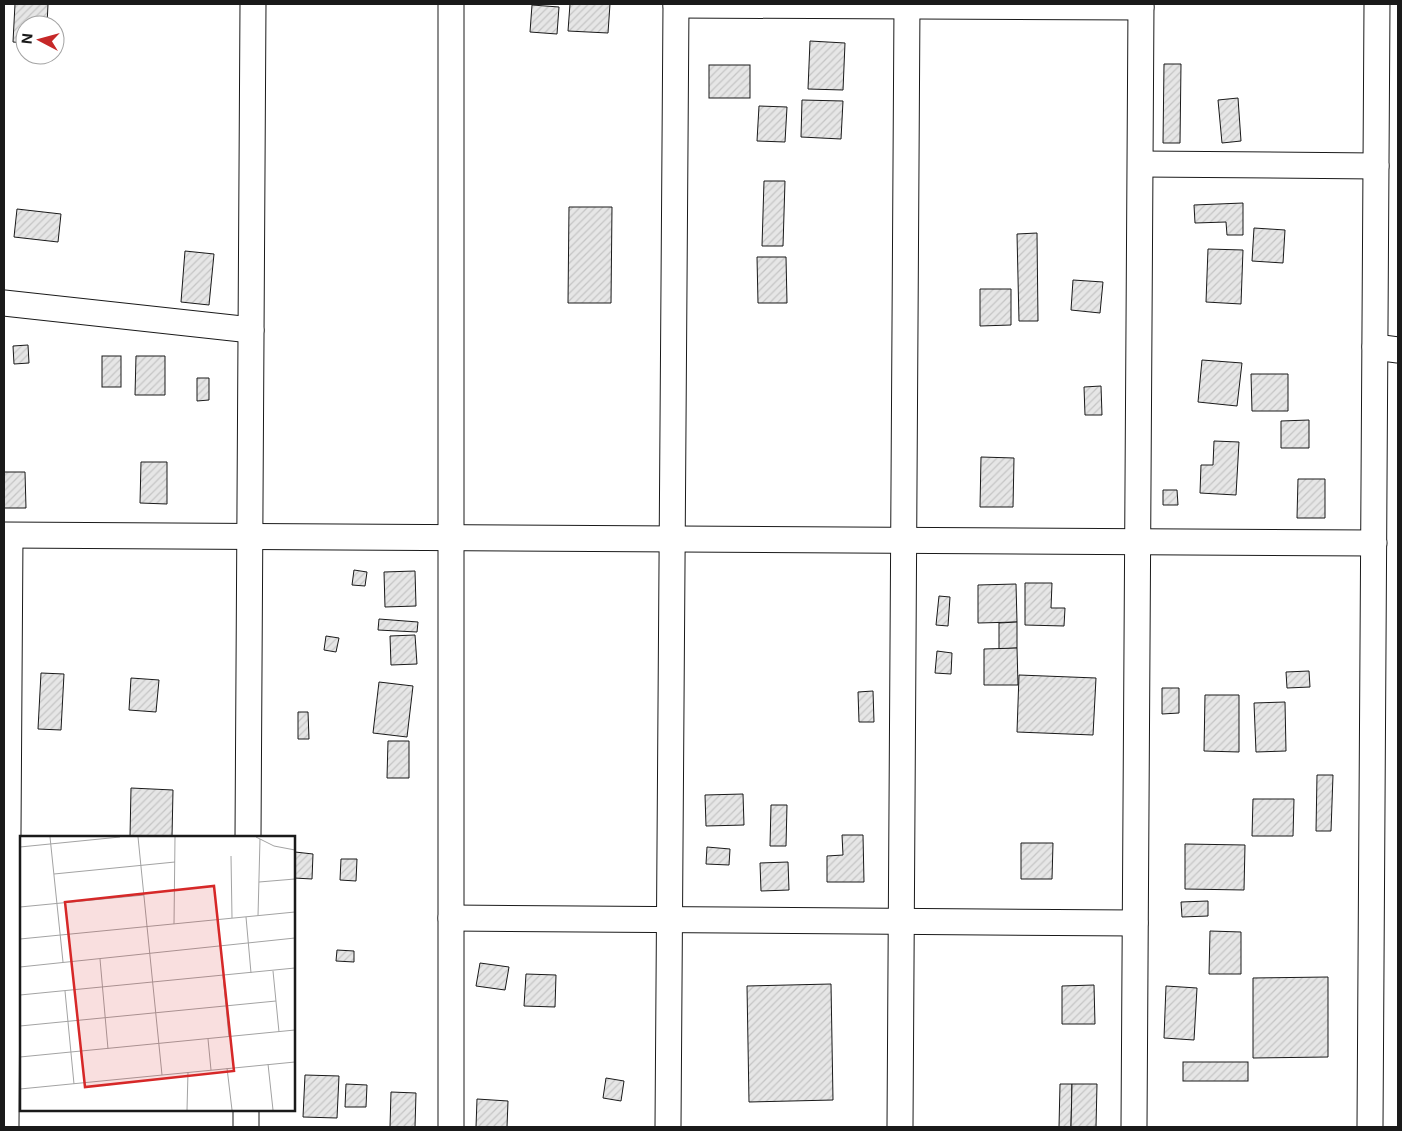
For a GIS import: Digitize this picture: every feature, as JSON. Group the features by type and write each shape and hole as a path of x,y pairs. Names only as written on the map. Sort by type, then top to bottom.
{"street":[{"path":"248,836 253,4"},
{"path":"451,4 451,1127"},
{"path":"668,1127 676,4 1141,6 1134,1127"},
{"path":"1370,1127 1374,543 1387,348 1376,166 1388,45 1377,4"},
{"path":"900,1127 907,5"},
{"path":"1140,164 1376,166"},
{"path":"4,303 251,330"},
{"path":"6,1127 7,536 1374,543"},
{"path":"451,918 1135,923"},
{"path":"246,1111 246,1127"}],"building":[{"path":"15,4 48,4 47,15 15,15 15,42 13,42"},
{"path":"570,4 610,4 608,33 568,31"},
{"path":"532,5 559,7 557,34 530,32"},
{"path":"810,41 845,43 843,90 808,89"},
{"path":"1164,64 1181,64 1180,143 1163,143"},
{"path":"709,65 750,65 750,98 709,98"},
{"path":"1238,98 1241,141 1222,143 1218,100"},
{"path":"802,100 843,101 841,139 801,137"},
{"path":"759,106 787,107 785,142 757,141"},
{"path":"764,181 785,181 783,246 762,246"},
{"path":"1243,203 1243,235 1227,235 1226,222 1195,223 1194,205"},
{"path":"569,207 612,207 611,303 568,303"},
{"path":"17,209 61,214 58,242 14,237"},
{"path":"1254,228 1285,230 1283,263 1252,261"},
{"path":"1037,233 1038,321 1019,321 1017,234"},
{"path":"1208,249 1243,250 1241,304 1206,302"},
{"path":"185,251 214,254 209,305 181,302"},
{"path":"757,257 786,257 787,303 758,303"},
{"path":"1073,280 1103,282 1100,313 1071,310"},
{"path":"980,289 1011,289 1011,325 980,326"},
{"path":"28,345 29,363 14,364 13,346"},
{"path":"102,356 121,356 121,387 102,387"},
{"path":"136,356 165,356 165,395 135,395"},
{"path":"1202,360 1242,363 1237,406 1198,402"},
{"path":"1251,374 1288,374 1288,411 1252,411"},
{"path":"197,378 209,378 209,400 197,401"},
{"path":"1101,386 1102,415 1085,415 1084,387"},
{"path":"1309,420 1309,448 1281,448 1281,421"},
{"path":"1214,441 1239,442 1236,495 1200,493 1201,465 1213,465"},
{"path":"981,457 1014,458 1013,507 980,507"},
{"path":"141,462 167,462 167,504 140,503"},
{"path":"4,472 25,472 26,508 4,508"},
{"path":"1298,479 1325,479 1325,518 1297,518"},
{"path":"1163,490 1177,490 1178,505 1163,505"},
{"path":"354,570 367,572 365,586 352,585"},
{"path":"415,571 416,606 385,607 384,572"},
{"path":"1025,583 1052,583 1051,608 1065,608 1064,626 1025,625"},
{"path":"1016,584 1017,622 978,623 978,585"},
{"path":"939,596 950,597 948,626 936,625"},
{"path":"379,619 418,622 417,632 378,630"},
{"path":"1017,622 1017,648 999,649 999,623"},
{"path":"415,635 417,664 391,665 390,636"},
{"path":"326,636 339,638 336,652 324,650"},
{"path":"1017,648 1018,685 984,685 984,649"},
{"path":"937,651 952,653 951,674 935,673"},
{"path":"1309,671 1310,687 1287,688 1286,672"},
{"path":"41,673 64,674 61,730 38,729"},
{"path":"1019,675 1096,678 1093,735 1017,732"},
{"path":"131,678 159,680 156,712 129,710"},
{"path":"379,682 413,686 407,737 373,733"},
{"path":"1162,688 1179,688 1179,713 1162,714"},
{"path":"873,691 874,722 859,722 858,692"},
{"path":"1205,695 1239,695 1239,752 1204,751"},
{"path":"1285,702 1286,751 1256,752 1254,703"},
{"path":"298,712 308,712 309,739 298,739"},
{"path":"388,741 409,741 409,778 387,778"},
{"path":"1317,775 1333,775 1331,831 1316,831"},
{"path":"131,788 173,790 172,836 130,836"},
{"path":"743,794 744,825 706,826 705,795"},
{"path":"1253,799 1294,799 1293,836 1252,836"},
{"path":"771,805 787,805 786,846 770,846"},
{"path":"842,835 863,835 864,882 827,882 827,856 843,855"},
{"path":"1021,843 1053,843 1052,879 1021,879"},
{"path":"1185,844 1245,845 1244,890 1185,889"},
{"path":"707,847 730,849 729,865 706,864"},
{"path":"295,852 313,854 312,879 295,878"},
{"path":"341,859 357,859 356,881 340,880"},
{"path":"788,862 789,890 761,891 760,863"},
{"path":"1208,901 1208,916 1182,917 1181,902"},
{"path":"1210,931 1241,932 1241,974 1209,974"},
{"path":"337,950 354,951 354,962 336,961"},
{"path":"480,963 509,967 505,990 476,986"},
{"path":"526,974 556,975 555,1007 524,1006"},
{"path":"1328,977 1328,1057 1253,1058 1253,978"},
{"path":"831,984 833,1100 749,1102 747,986"},
{"path":"1094,985 1095,1024 1062,1024 1062,986"},
{"path":"1166,986 1197,988 1194,1040 1164,1038"},
{"path":"1183,1062 1248,1062 1248,1081 1183,1081"},
{"path":"305,1075 339,1076 337,1118 303,1117"},
{"path":"606,1078 624,1081 621,1101 603,1098"},
{"path":"346,1084 367,1085 366,1107 345,1107"},
{"path":"1060,1084 1072,1084 1071,1127 1059,1127"},
{"path":"1072,1084 1097,1084 1096,1127 1071,1127"},
{"path":"391,1092 416,1093 415,1127 390,1127"},
{"path":"477,1099 508,1101 507,1127 476,1127"}]}
